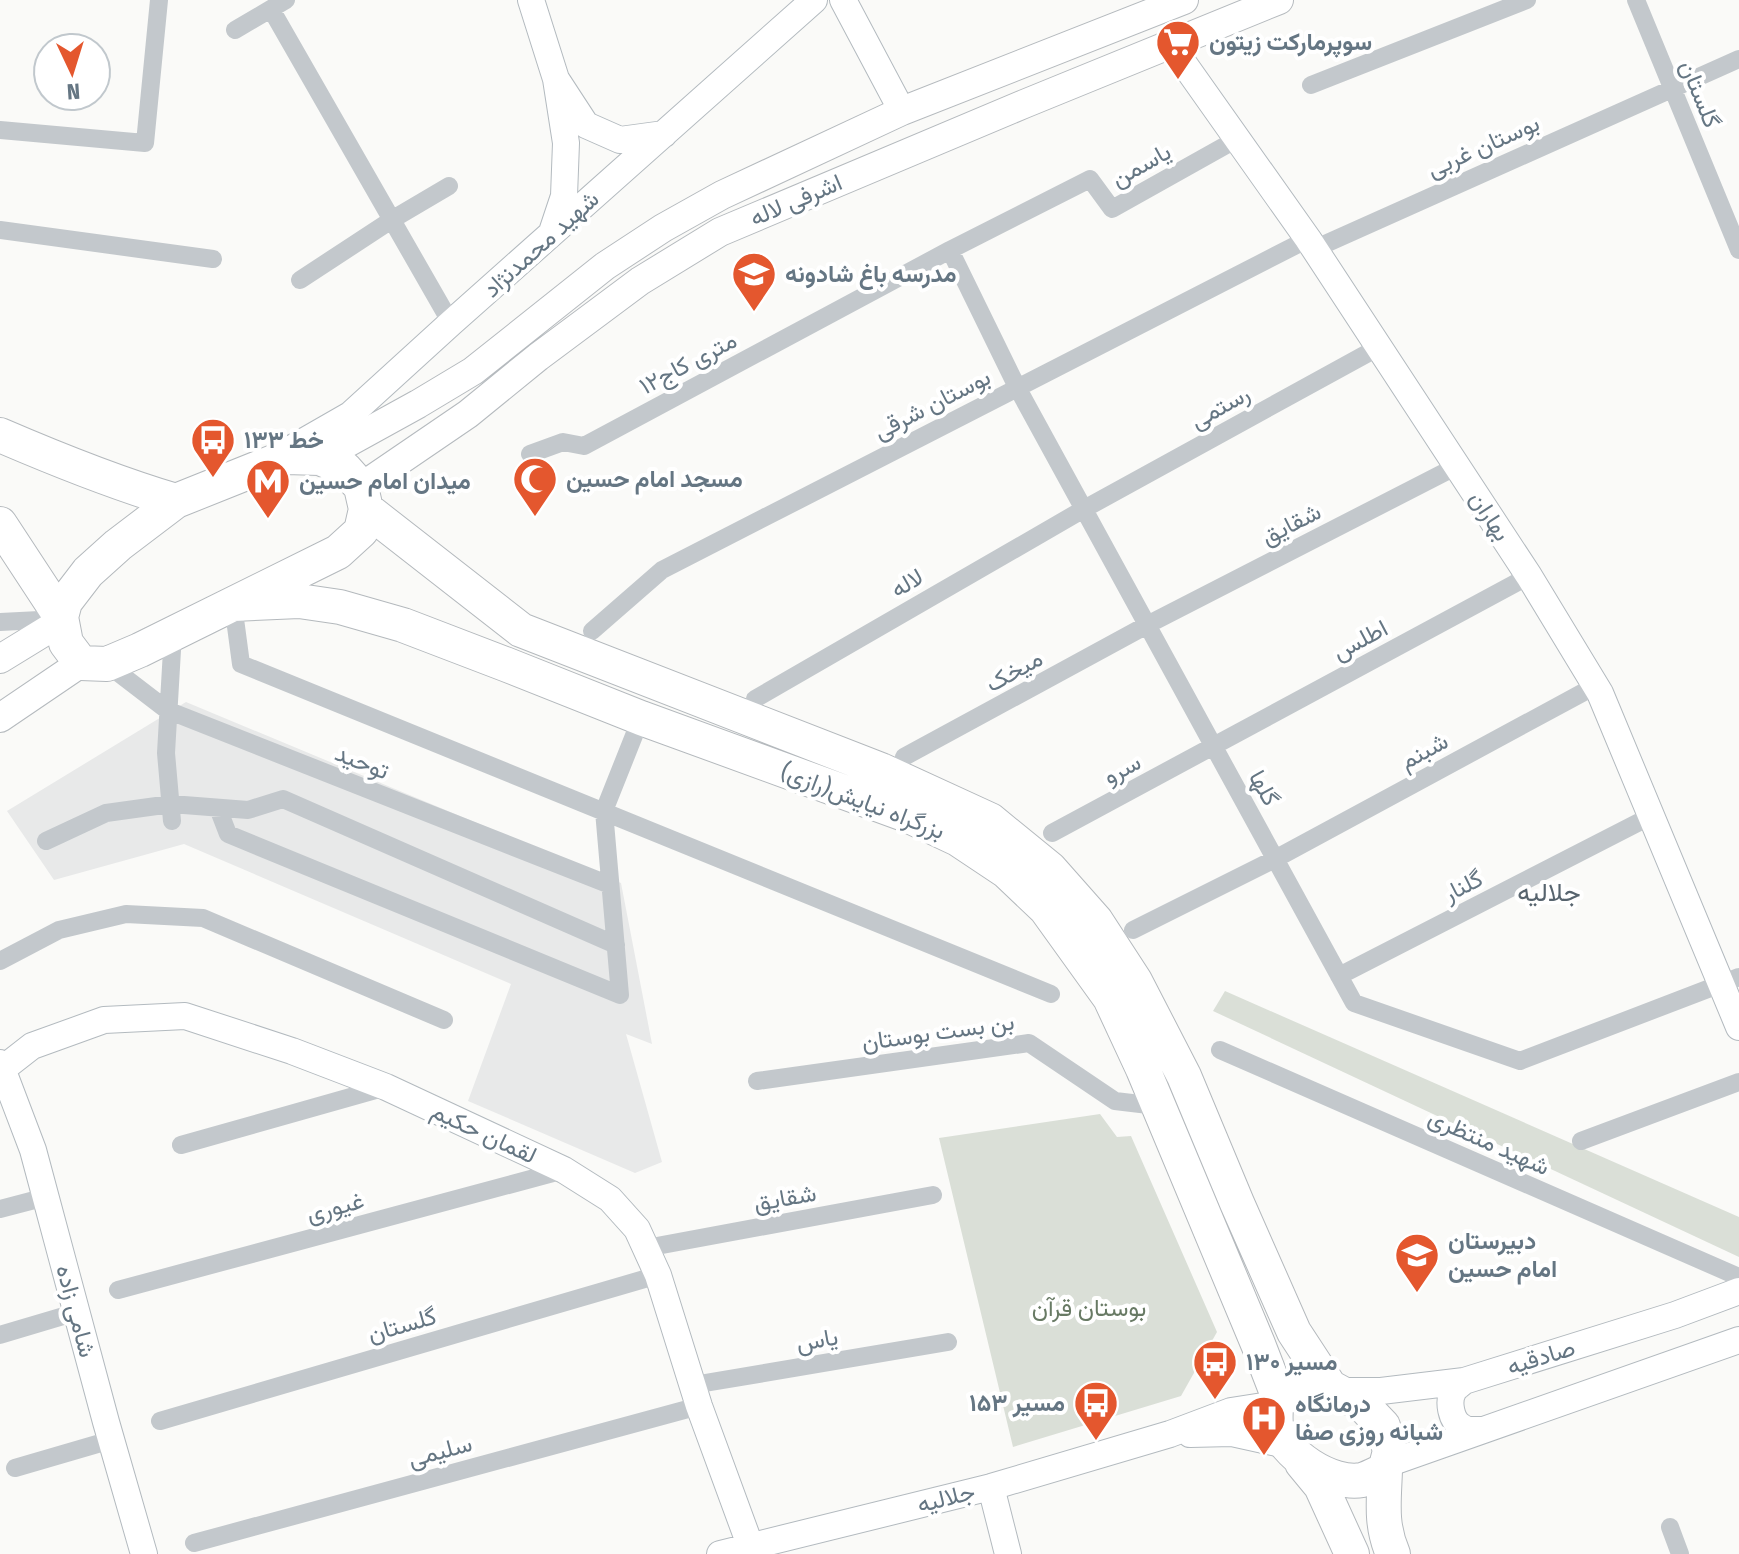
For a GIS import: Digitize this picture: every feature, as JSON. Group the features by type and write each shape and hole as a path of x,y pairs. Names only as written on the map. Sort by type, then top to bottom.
{"highway":[{"path":"0,435 81,470 176,501"},
{"path":"0,524 61,619 66,643 94,664 173,633 338,552 361,531 364,498 345,469 320,458 286,457 176,501 88,572 65,602 61,619"},
{"name":"بزرگراه نیایش(رازی)","path":"364,498 521,630 918,785 990,820 1050,869 1096,921 1135,981 1184,1076 1294,1332 1333,1389"},
{"name":"بزرگراه نیایش(رازی)","path":"233,604 299,601 340,607 403,625 641,718 907,815 958,839 1006,871 1046,909 1110,998 1143,1069 1258,1344 1278,1403"},
{"path":"1352,1554 1321,1486 1276,1426 1278,1403 1300,1385 1333,1389 1363,1405 1383,1426 1390,1451 1383,1519 1385,1535 1393,1554"},
{"path":"1293,1452 1338,1480 1362,1480 1386,1467"}],"main road":[{"path":"531,0 556,79 566,143 564,196 551,235"},
{"name":"شهید محمدنژاد","path":"256,469 350,415 814,0"},
{"path":"843,0 902,111"},
{"name":"اشرفی لاله","path":"320,458 473,371 605,266 722,195 902,111 1153,6 1184,0"},
{"name":"اشرفی لاله","path":"364,498 538,357 640,281 720,232 1279,0"},
{"name":"بهاران","path":"1170,44 1311,244 1529,576 1595,686 1651,816 1730,980 1739,1027"},
{"path":"556,79 586,125 620,140 664,134"},
{"path":"0,659 61,619"},
{"path":"505,664 508,651 521,630"},
{"path":"0,718 94,664"},
{"path":"641,718 656,683"},
{"name":"لقمان حکیم","path":"1,1068 32,1046 104,1020 185,1016 292,1051 386,1087 564,1170 610,1199 637,1229 658,1275 696,1396 750,1545"},
{"name":"شامی زاده","path":"1,1068 33,1150 144,1554"},
{"name":"صادقیه","path":"1333,1389 1381,1391 1464,1381 1675,1315 1739,1291"},
{"name":"صادقیه","path":"1386,1467 1739,1340"},
{"path":"1464,1381 1454,1390 1450,1405 1454,1420 1462,1428 1482,1430"},
{"path":"1170,1434 1231,1411 1278,1403"},
{"path":"1170,1434 1232,1433 1293,1452"},
{"name":"جلالیه","path":"720,1554 991,1487 1170,1434"},
{"path":"991,1487 1008,1554"}],"street":[{"path":"0,130 145,143 159,0"},
{"path":"1311,85 1527,0"},
{"name":"گلستان","path":"1636,0 1739,250"},
{"path":"235,30 278,4 451,323"},
{"name":"بوستان غربی","path":"1311,244 1739,59"},
{"name":"یاسمن","path":"950,250 1090,179 1112,209 1237,139"},
{"path":"300,280 449,186"},
{"path":"0,230 213,259"},
{"name":"بوستان شرقی","path":"592,631 662,570 1017,387 1311,244"},
{"name":"گلها","path":"950,250 1017,387 1354,1003 1520,1061 1730,980"},
{"name":"۱۲متری کاج","path":"530,454 563,442 584,446 950,250"},
{"name":"رستمی","path":"1084,509 1379,347"},
{"name":"شقایق","path":"1147,625 1457,466"},
{"name":"لاله","path":"755,699 1084,509"},
{"name":"اطلس","path":"1214,747 1529,576"},
{"path":"233,604 241,664 1051,994"},
{"path":"0,622 61,619"},
{"name":"میخک","path":"904,757 1147,625"},
{"path":"171,812 166,753 173,633"},
{"name":"توحید","path":"94,664 167,710 610,885"},
{"name":"شبنم","path":"1275,859 1595,686"},
{"path":"218,808 228,834 620,995 604,811 641,718"},
{"name":"سرو","path":"1052,833 1214,747"},
{"path":"46,841 106,813 218,808 248,810 283,799 616,945"},
{"name":"گلنار","path":"1339,976 1651,816"},
{"path":"1133,930 1275,859"},
{"path":"0,961 59,930 126,914 203,918 444,1020"},
{"name":"بن بست بوستان","path":"757,1081 1029,1043 1115,1101 1157,1106"},
{"name":"شهید منتظری","path":"1220,1050 1739,1277"},
{"path":"1581,1141 1739,1082"},
{"path":"181,1145 386,1087"},
{"name":"غیوری","path":"118,1290 564,1170"},
{"name":"شقایق","path":"646,1248 933,1195"},
{"path":"0,1209 46,1197"},
{"name":"گلستان","path":"160,1421 658,1275"},
{"path":"0,1335 77,1312"},
{"name":"یاس","path":"696,1396 948,1342"},
{"name":"سلیمی","path":"194,1543 696,1396"},
{"path":"15,1468 111,1440"},
{"path":"1670,1527 1680,1554"}],"shaded area":[{"path":"186,702 621,883 652,1044 626,1034 662,1162 635,1173 468,1101 511,984 184,844 54,880 7,811"}],"green space":[{"path":"1225,991 1739,1217 1739,1257 1213,1011"},
{"name":"بوستان قرآن","path":"1100,1114 1117,1137 1131,1136 1217,1332 1181,1396 1013,1447 939,1138"}],"place":[{"name":"سوپرمارکت زیتون","path":"1178,81"},
{"name":"مدرسه باغ شادونه","path":"754,313"},
{"name":"خط ۱۳۳","path":"213,479"},
{"name":"مسجد امام حسین","path":"535,518"},
{"name":"میدان امام حسین","path":"268,520"},
{"name":"دبیرستان امام حسین","path":"1417,1294"},
{"name":"مسیر ۱۳۰","path":"1215,1401"},
{"name":"مسیر ۱۵۳","path":"1096,1442"},
{"name":"درمانگاه شبانه روزی صفا","path":"1264,1457"}],"district":[{"name":"جلالیه","path":"1549,892"}]}
